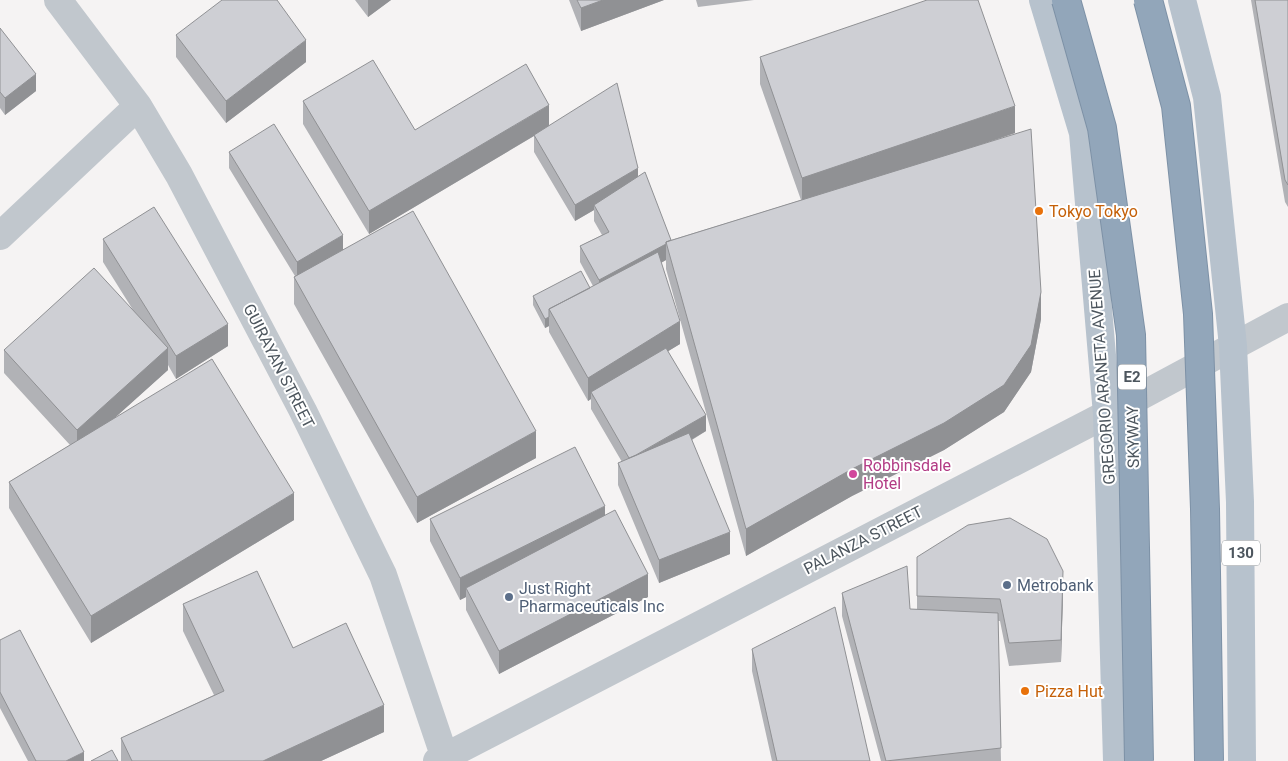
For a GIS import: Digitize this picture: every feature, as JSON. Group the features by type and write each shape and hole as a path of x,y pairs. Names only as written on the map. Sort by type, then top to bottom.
{"highway":[{"name":"SKYWAY","path":"1066,0 1102,128 1131,335 1139,761"},
{"path":"1148,0 1176,106 1198,314 1205,519 1209,761"}],"main road":[{"name":"GREGORIO ARANETA AVENUE","path":"1043,0 1083,133 1107,414 1117,761"},
{"name":"130","path":"1182,0 1207,97 1233,346 1240,502 1242,761"}],"street":[{"name":"GUIRAYAN STREET","path":"58,0 138,106 179,175 304,411 383,575 443,760"},
{"path":"0,236 138,106"},
{"name":"PALANZA STREET","path":"443,760 1107,414 1288,317"}],"building":[{"path":"222,0 277,0 306,40 226,101 176,35"},
{"path":"577,0 603,0 581,8"},
{"path":"927,0 978,0 1015,106 802,178 760,57"},
{"path":"1255,0 1288,0 1288,185 1285,180"},
{"path":"0,28 36,74 5,98 0,92"},
{"path":"373,60 415,130 526,64 549,105 369,211 303,101"},
{"path":"617,83 638,168 575,205 534,135"},
{"path":"274,124 343,235 297,262 229,152"},
{"path":"1031,129 1041,292 1031,345 1004,385 944,423 852,469 746,529 666,242"},
{"path":"645,172 671,240 599,280 580,246 609,232 594,205"},
{"path":"154,207 228,324 176,356 103,239"},
{"path":"413,211 536,431 417,497 294,277"},
{"path":"658,252 680,321 588,378 549,309"},
{"path":"94,268 168,348 77,430 4,350"},
{"path":"581,271 590,288 549,309 549,317 545,319 533,296"},
{"path":"666,348 706,415 629,458 591,392"},
{"path":"212,359 294,493 91,616 9,482"},
{"path":"689,433 730,532 659,560 618,463"},
{"path":"575,447 605,506 460,578 430,519"},
{"path":"615,510 648,574 499,651 466,588"},
{"path":"1010,518 1047,539 1063,571 1061,640 1009,643 1000,599 917,596 917,557 968,525"},
{"path":"907,566 910,609 998,613 1001,748 886,761 842,593"},
{"path":"257,571 293,648 346,623 384,705 263,761 132,761 121,738 224,691 183,604"},
{"path":"835,607 870,761 777,761 752,649"},
{"path":"20,630 84,752 66,761 36,761 0,692 0,640"},
{"path":"112,750 118,761 91,761"}],"place":[{"name":"Tokyo Tokyo","path":"1039,211"},
{"name":"Robbinsdale Hotel","path":"853,474"},
{"name":"Metrobank","path":"1007,585"},
{"name":"Just Right Pharmaceuticals Inc","path":"509,597"},
{"name":"Pizza Hut","path":"1025,691"}]}
